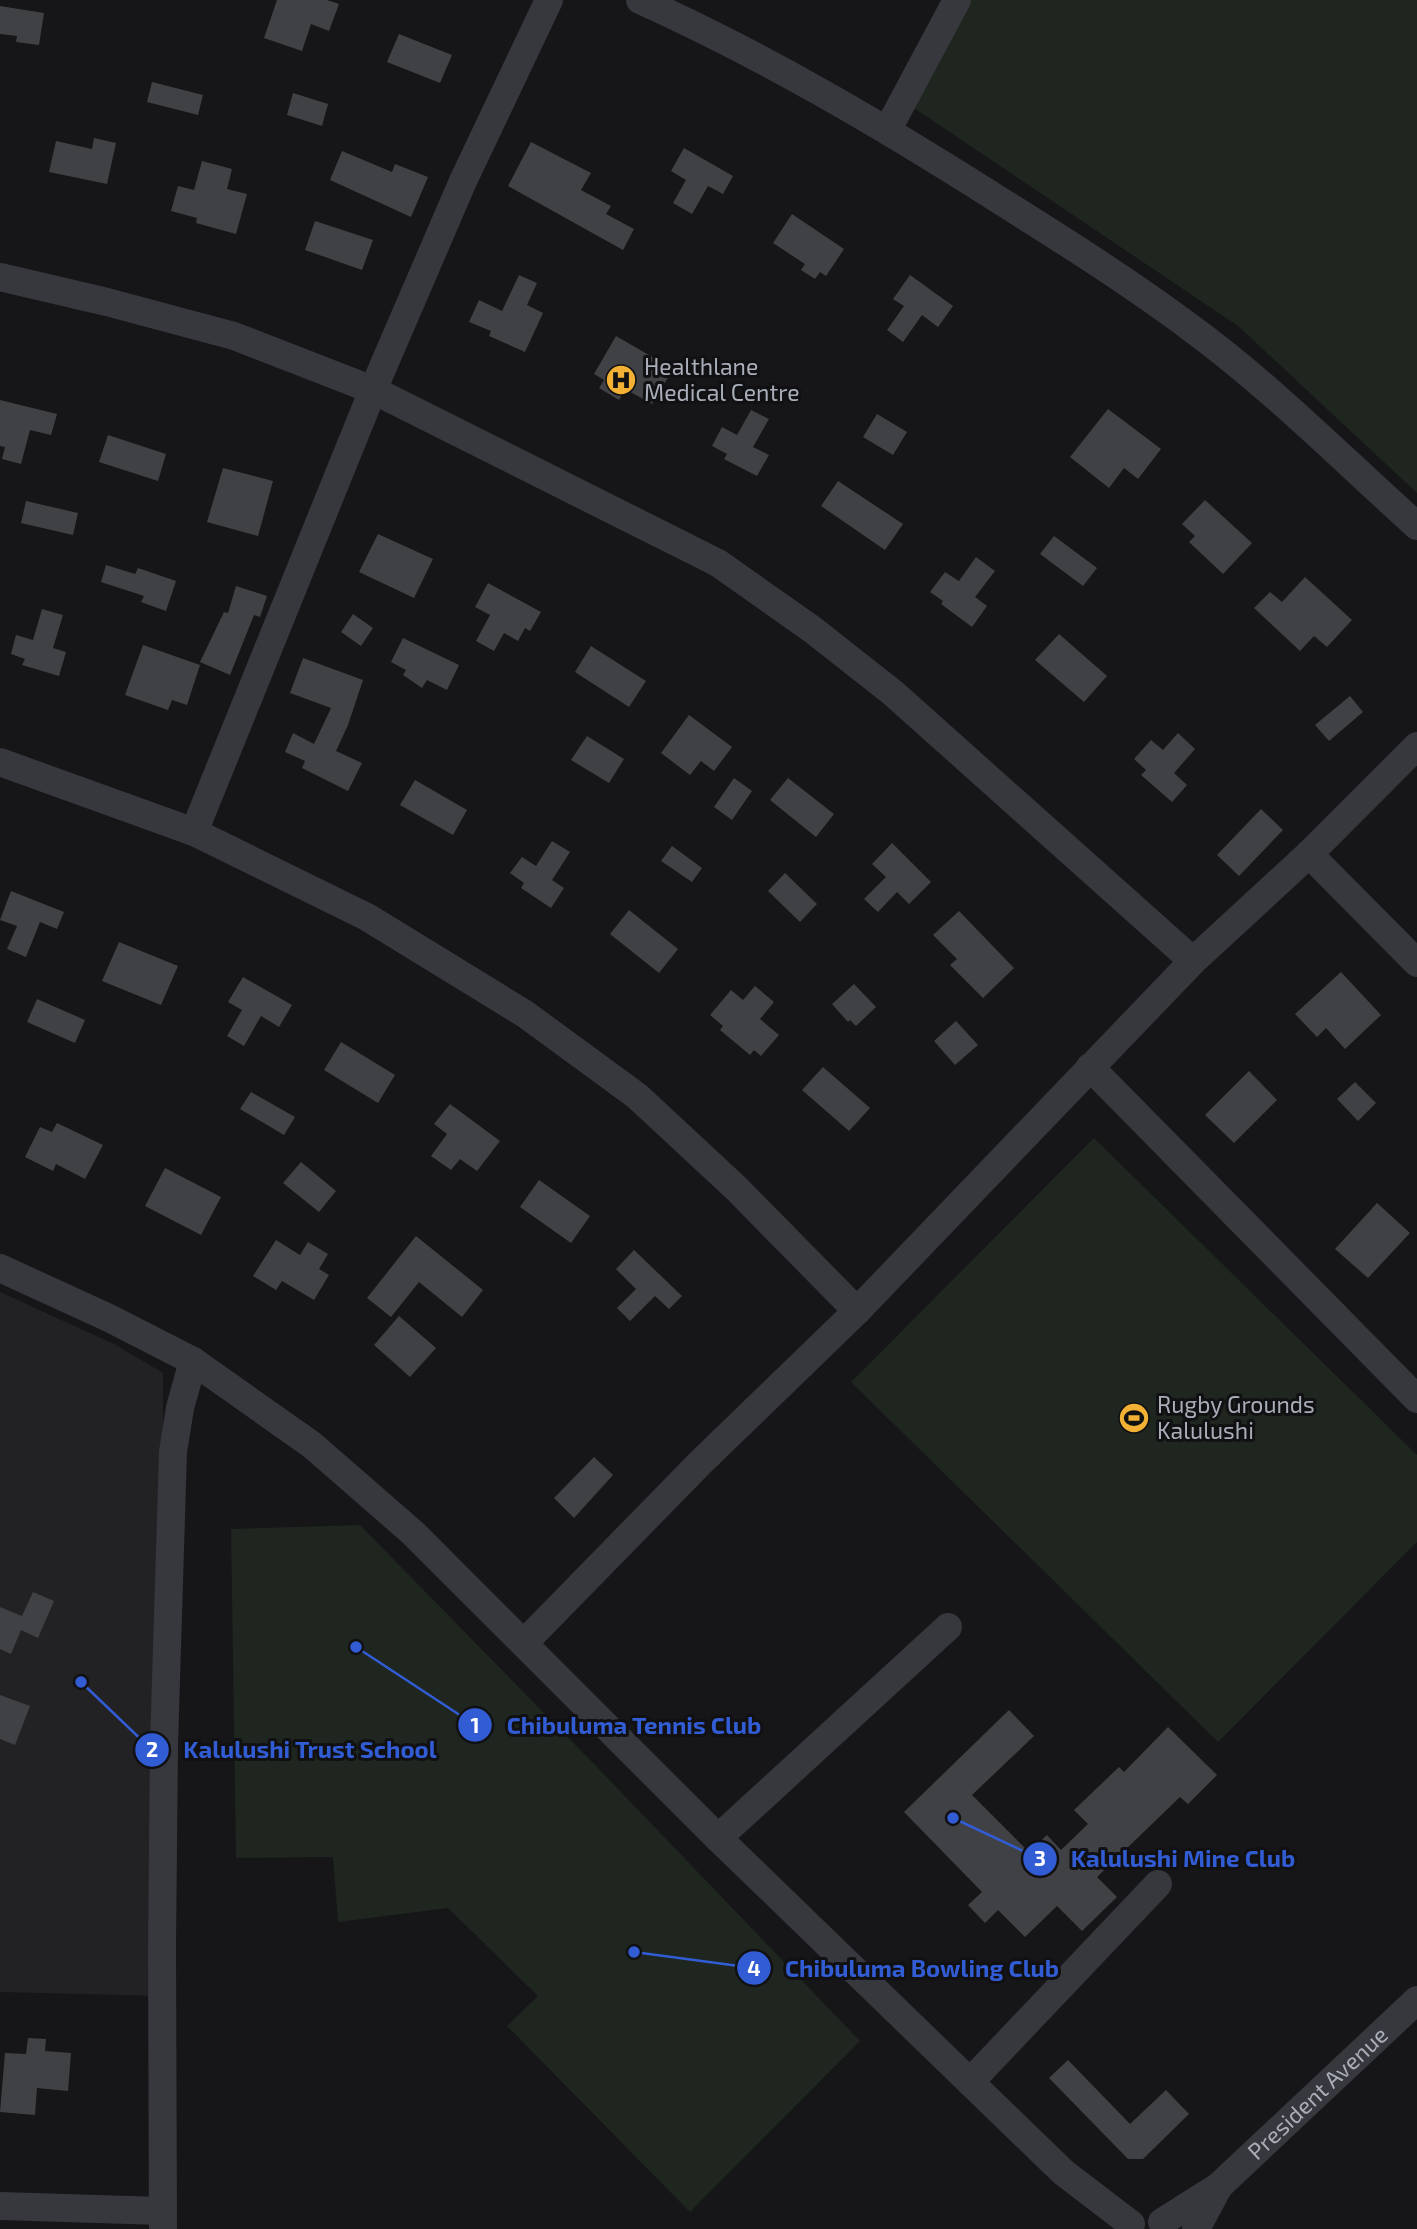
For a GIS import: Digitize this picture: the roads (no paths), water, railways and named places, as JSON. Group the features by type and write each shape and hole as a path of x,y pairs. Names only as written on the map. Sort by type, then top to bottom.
{"street":[{"path":"194,832 373,390 463,181 549,0"},
{"path":"640,0 684,20 888,129 1111,271 1204,338 1295,415 1417,526"},
{"path":"888,129 957,0"},
{"path":"0,277 234,335 373,390 718,563 813,630 893,693 1193,961"},
{"path":"524,1643 700,1463 857,1311 1193,961 1309,854 1417,746"},
{"path":"0,762 194,832 366,917 525,1014 638,1096 736,1188 857,1311"},
{"path":"1309,854 1417,963"},
{"path":"1090,1067 1416,1397"},
{"path":"0,1268 109,1318 193,1361 312,1445 413,1533 718,1838 1121,2227 1145,2221 1166,2226"},
{"path":"0,2206 163,2220 164,1745 173,1452 180,1408 193,1361"},
{"path":"718,1838 948,1627"},
{"path":"970,2082 1158,1884"},
{"name":"President Avenue","path":"1166,2226 1219,2186 1417,2000"},
{"name":"President Avenue","path":"1196,2229 1219,2186"}],"place":[{"name":"Healthlane Medical Centre","path":"621,380"},
{"name":"Rugby Grounds Kalulushi","path":"1134,1418"},
{"name":"Chibuluma Tennis Club","path":"356,1647"},
{"name":"Kalulushi Trust School","path":"81,1682"},
{"name":"Kalulushi Mine Club","path":"953,1818"},
{"name":"Chibuluma Bowling Club","path":"634,1952"}]}
